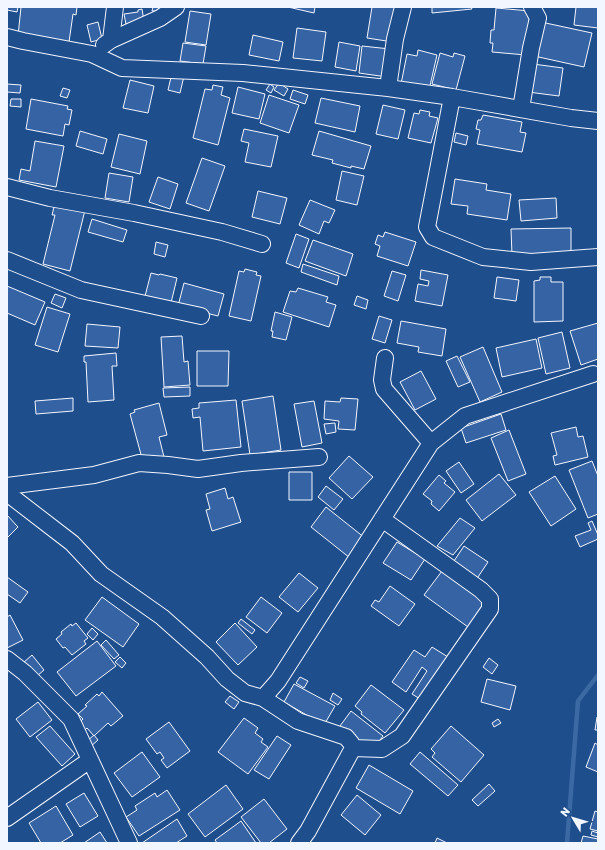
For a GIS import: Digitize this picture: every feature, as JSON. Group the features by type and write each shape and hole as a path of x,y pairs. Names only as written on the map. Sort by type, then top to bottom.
{"street":[{"path":"112,40 115,7"},
{"path":"92,54 112,40 160,18 176,7"},
{"path":"388,88 395,39 403,7"},
{"path":"521,109 531,48 538,18 532,7"},
{"path":"7,37 92,54 122,68 243,73 388,88 452,97 571,118 598,121"},
{"path":"452,97 427,226 434,237 483,257 532,262 598,257"},
{"path":"7,187 50,198 134,213 199,227 262,244"},
{"path":"7,260 81,290 201,316"},
{"path":"385,358 382,380 384,389 431,443"},
{"path":"263,698 278,681 431,443 465,416 592,374"},
{"path":"7,486 94,474 139,464 168,465 198,469 240,463 319,457"},
{"path":"7,493 72,543 101,574 162,617 207,657 227,679 245,693 263,698 298,721 346,737 353,748"},
{"path":"353,748 382,750 402,736 490,609 490,599 481,590 382,519"},
{"path":"7,659 25,673 72,719 129,843"},
{"path":"299,843 308,831 353,748"},
{"path":"7,818 90,760"}],"building":[{"path":"7,7 18,7 17,12 7,10"},
{"path":"21,7 77,7 76,15 73,14 69,42 18,36"},
{"path":"153,7 162,7 161,11 152,11"},
{"path":"288,7 315,7 314,13"},
{"path":"372,7 400,7 393,42 367,38"},
{"path":"432,7 471,7 472,9 432,13"},
{"path":"576,7 598,7 598,28 574,25"},
{"path":"496,8 530,11 526,55 492,52 493,43 490,43 491,30 494,30"},
{"path":"142,9 144,21 126,24 124,14 138,12 138,10"},
{"path":"190,11 211,14 206,45 185,42"},
{"path":"98,22 102,39 91,42 87,25"},
{"path":"541,22 592,33 584,67 534,56"},
{"path":"297,28 326,32 322,61 293,58"},
{"path":"253,35 283,42 279,61 249,55"},
{"path":"339,42 360,46 356,71 335,67"},
{"path":"183,43 206,46 203,64 180,61"},
{"path":"362,46 390,49 387,77 359,73"},
{"path":"418,50 437,55 429,90 401,84 407,54 417,56"},
{"path":"440,53 453,57 454,53 465,56 456,90 432,84"},
{"path":"533,64 563,68 559,96 528,92"},
{"path":"172,73 184,76 180,93 168,90"},
{"path":"130,80 154,86 148,113 123,108"},
{"path":"279,83 288,89 284,96 274,90"},
{"path":"7,84 21,85 20,93 7,92"},
{"path":"270,84 274,87 271,93 266,90"},
{"path":"213,85 223,87 221,95 230,98 218,145 193,138 205,89 212,90"},
{"path":"238,87 265,94 259,119 232,113"},
{"path":"63,88 70,90 67,98 60,96"},
{"path":"293,90 308,95 305,104 290,99"},
{"path":"269,95 299,105 289,133 260,123"},
{"path":"321,98 360,106 355,132 315,123"},
{"path":"11,99 21,99 21,107 10,106"},
{"path":"31,99 68,106 67,109 72,110 69,125 65,124 63,136 26,129"},
{"path":"383,105 405,110 398,139 376,134"},
{"path":"420,110 430,112 429,116 438,118 431,143 408,138 414,113 419,114"},
{"path":"483,115 522,122 520,132 526,133 522,152 477,144 480,130 476,129 478,120 481,120"},
{"path":"244,129 278,136 271,167 245,162 249,143 241,141"},
{"path":"80,131 107,139 103,154 76,146"},
{"path":"319,131 371,146 364,169 351,166 351,168 332,163 333,160 312,155"},
{"path":"456,133 468,136 466,145 454,142"},
{"path":"119,134 147,141 140,174 111,167"},
{"path":"35,141 64,146 56,187 19,180 21,169 30,171"},
{"path":"202,158 225,166 209,211 186,203"},
{"path":"342,171 364,176 357,205 336,200"},
{"path":"109,173 133,177 129,202 105,198"},
{"path":"158,177 178,184 170,209 149,202"},
{"path":"455,179 487,184 486,190 511,194 507,220 467,214 468,206 451,204"},
{"path":"258,191 287,198 280,224 252,217"},
{"path":"556,198 557,218 521,221 519,200"},
{"path":"310,200 335,210 329,223 324,221 319,234 299,225"},
{"path":"55,203 85,210 70,271 43,264 55,215 52,215"},
{"path":"92,219 127,230 123,242 88,232"},
{"path":"571,228 571,253 512,255 511,229"},
{"path":"385,232 416,242 408,266 377,256 380,246 375,244 378,235 383,237"},
{"path":"296,234 309,239 299,268 286,263"},
{"path":"313,240 353,254 346,276 305,261"},
{"path":"156,242 168,245 165,257 154,254"},
{"path":"303,264 339,276 337,285 301,272"},
{"path":"245,269 257,272 256,275 261,276 251,321 229,316 239,271 244,272"},
{"path":"421,270 448,275 442,306 415,301 418,284 428,286 429,281 420,279"},
{"path":"392,271 406,275 398,301 384,296"},
{"path":"151,273 177,278 170,307 144,300"},
{"path":"497,277 519,280 516,301 494,298"},
{"path":"540,277 551,277 551,282 563,282 563,321 534,322 534,281 540,280"},
{"path":"184,283 224,294 218,316 178,306"},
{"path":"7,286 45,302 35,325 7,313"},
{"path":"298,288 328,297 326,302 336,305 329,327 283,312 290,291 296,292"},
{"path":"55,294 66,298 62,308 51,303"},
{"path":"357,296 368,300 366,309 354,305"},
{"path":"47,307 70,314 58,352 35,345"},
{"path":"275,312 292,317 286,340 272,337 273,331 271,331"},
{"path":"379,316 392,320 385,343 372,339"},
{"path":"401,321 446,329 442,356 418,352 419,347 397,343"},
{"path":"598,323 598,359 581,365 570,331"},
{"path":"87,324 120,327 118,348 85,346"},
{"path":"562,332 570,368 546,374 538,338"},
{"path":"182,336 184,362 188,361 190,385 164,387 161,337"},
{"path":"536,339 542,368 502,377 496,348"},
{"path":"483,347 502,392 480,402 460,357"},
{"path":"197,351 229,351 228,386 197,386"},
{"path":"116,353 117,366 112,366 114,400 88,402 86,362 84,362 84,356"},
{"path":"457,356 470,382 458,387 446,361"},
{"path":"421,371 436,399 415,410 400,382"},
{"path":"190,387 190,396 164,397 163,388"},
{"path":"273,396 281,450 250,455 242,401"},
{"path":"73,398 73,411 36,414 35,401"},
{"path":"341,398 358,399 355,430 338,429 339,421 324,419 325,401 340,402"},
{"path":"236,400 241,447 203,451 200,417 193,418 192,409 199,408 199,403"},
{"path":"314,401 322,443 302,447 294,404"},
{"path":"159,403 167,435 159,437 164,457 143,462 130,414 135,412 134,410"},
{"path":"501,414 506,430 466,443 461,428"},
{"path":"335,423 336,432 326,434 324,424"},
{"path":"576,427 578,437 583,436 588,457 555,465 553,456 557,455 551,433"},
{"path":"509,430 526,474 508,481 491,438"},
{"path":"349,456 373,477 352,499 329,478"},
{"path":"592,461 598,476 598,514 588,518 569,470"},
{"path":"459,462 474,484 461,493 446,471"},
{"path":"289,472 312,472 312,500 289,500"},
{"path":"499,474 516,495 482,521 466,500"},
{"path":"439,475 446,481 444,483 455,492 439,511 431,504 432,501 423,494"},
{"path":"555,476 576,509 551,526 529,492"},
{"path":"326,486 343,499 334,510 318,497"},
{"path":"225,488 228,499 233,497 241,522 212,531 206,510 210,509 206,494"},
{"path":"326,507 365,538 350,558 311,527"},
{"path":"7,515 18,527 7,538"},
{"path":"460,518 475,528 453,555 437,546"},
{"path":"592,521 598,535 598,539 580,547 575,536 591,530 588,523"},
{"path":"397,542 425,559 411,580 383,563"},
{"path":"464,546 488,562 476,580 452,564"},
{"path":"442,571 486,603 468,627 424,595"},
{"path":"299,573 318,588 298,612 279,597"},
{"path":"7,577 28,592 20,603 7,594"},
{"path":"390,586 415,604 399,626 371,606 375,600 379,602"},
{"path":"102,597 139,624 123,647 85,620"},
{"path":"261,597 282,613 267,633 246,617"},
{"path":"10,615 23,640 7,648 7,617"},
{"path":"241,619 255,630 252,634 238,623"},
{"path":"76,623 88,638 84,641 86,644 72,655 65,647 63,648 56,639 62,634 61,632 71,624 72,626"},
{"path":"235,623 257,647 238,665 216,642"},
{"path":"92,628 98,634 93,640 87,634"},
{"path":"106,640 119,655 114,659 101,645"},
{"path":"97,641 116,666 76,696 57,672"},
{"path":"432,647 448,657 420,699 412,694 427,671 422,667 406,692 392,682 414,650 425,657"},
{"path":"32,655 44,670 36,677 23,663"},
{"path":"120,657 126,663 122,668 115,662"},
{"path":"489,658 498,665 492,674 483,667"},
{"path":"300,677 308,681 304,688 296,683"},
{"path":"487,679 516,686 510,710 481,702"},
{"path":"294,684 335,706 324,725 284,702"},
{"path":"371,685 404,710 385,733 361,714 362,712 355,706"},
{"path":"102,692 123,716 111,726 108,723 94,736 87,728 85,730 79,723 83,719 78,714 97,694 99,696"},
{"path":"333,693 342,699 338,705 330,700"},
{"path":"230,696 239,702 234,709 225,702"},
{"path":"38,702 52,720 30,737 16,719"},
{"path":"351,711 383,736 374,748 362,743 340,726"},
{"path":"597,717 598,730 595,730"},
{"path":"244,718 258,728 255,733 263,739 261,742 268,747 248,774 218,752"},
{"path":"498,719 501,723 494,727 492,723"},
{"path":"169,722 190,751 167,768 161,760 164,758 160,752 157,754 146,739"},
{"path":"50,726 75,754 62,766 36,737"},
{"path":"451,726 484,755 461,782 432,757 435,753 431,749"},
{"path":"94,735 98,740 90,747 86,742"},
{"path":"277,736 291,745 269,779 254,770"},
{"path":"595,743 598,745 598,772 586,767"},
{"path":"142,752 160,777 132,797 114,773"},
{"path":"420,752 458,785 448,796 410,764"},
{"path":"369,765 413,791 400,814 356,788"},
{"path":"489,784 495,791 478,806 472,800"},
{"path":"226,785 243,809 205,837 188,814"},
{"path":"167,790 180,810 139,836 126,817 137,810 135,806 155,793 157,797"},
{"path":"84,793 98,816 80,827 66,804"},
{"path":"357,795 381,815 365,835 341,815"},
{"path":"264,799 287,829 269,843 261,843 241,817"},
{"path":"56,806 73,835 60,843 41,843 29,823"},
{"path":"595,811 598,812 598,831 590,829"},
{"path":"177,819 187,836 176,843 142,843"},
{"path":"241,821 256,843 217,843 215,840"},
{"path":"592,831 598,833 598,837 591,835"},
{"path":"100,832 107,843 84,843"},
{"path":"583,836 598,839 598,843 581,843"},
{"path":"437,838 447,843 435,843"}],"waterway":[{"path":"567,843 578,701 598,675"}]}
